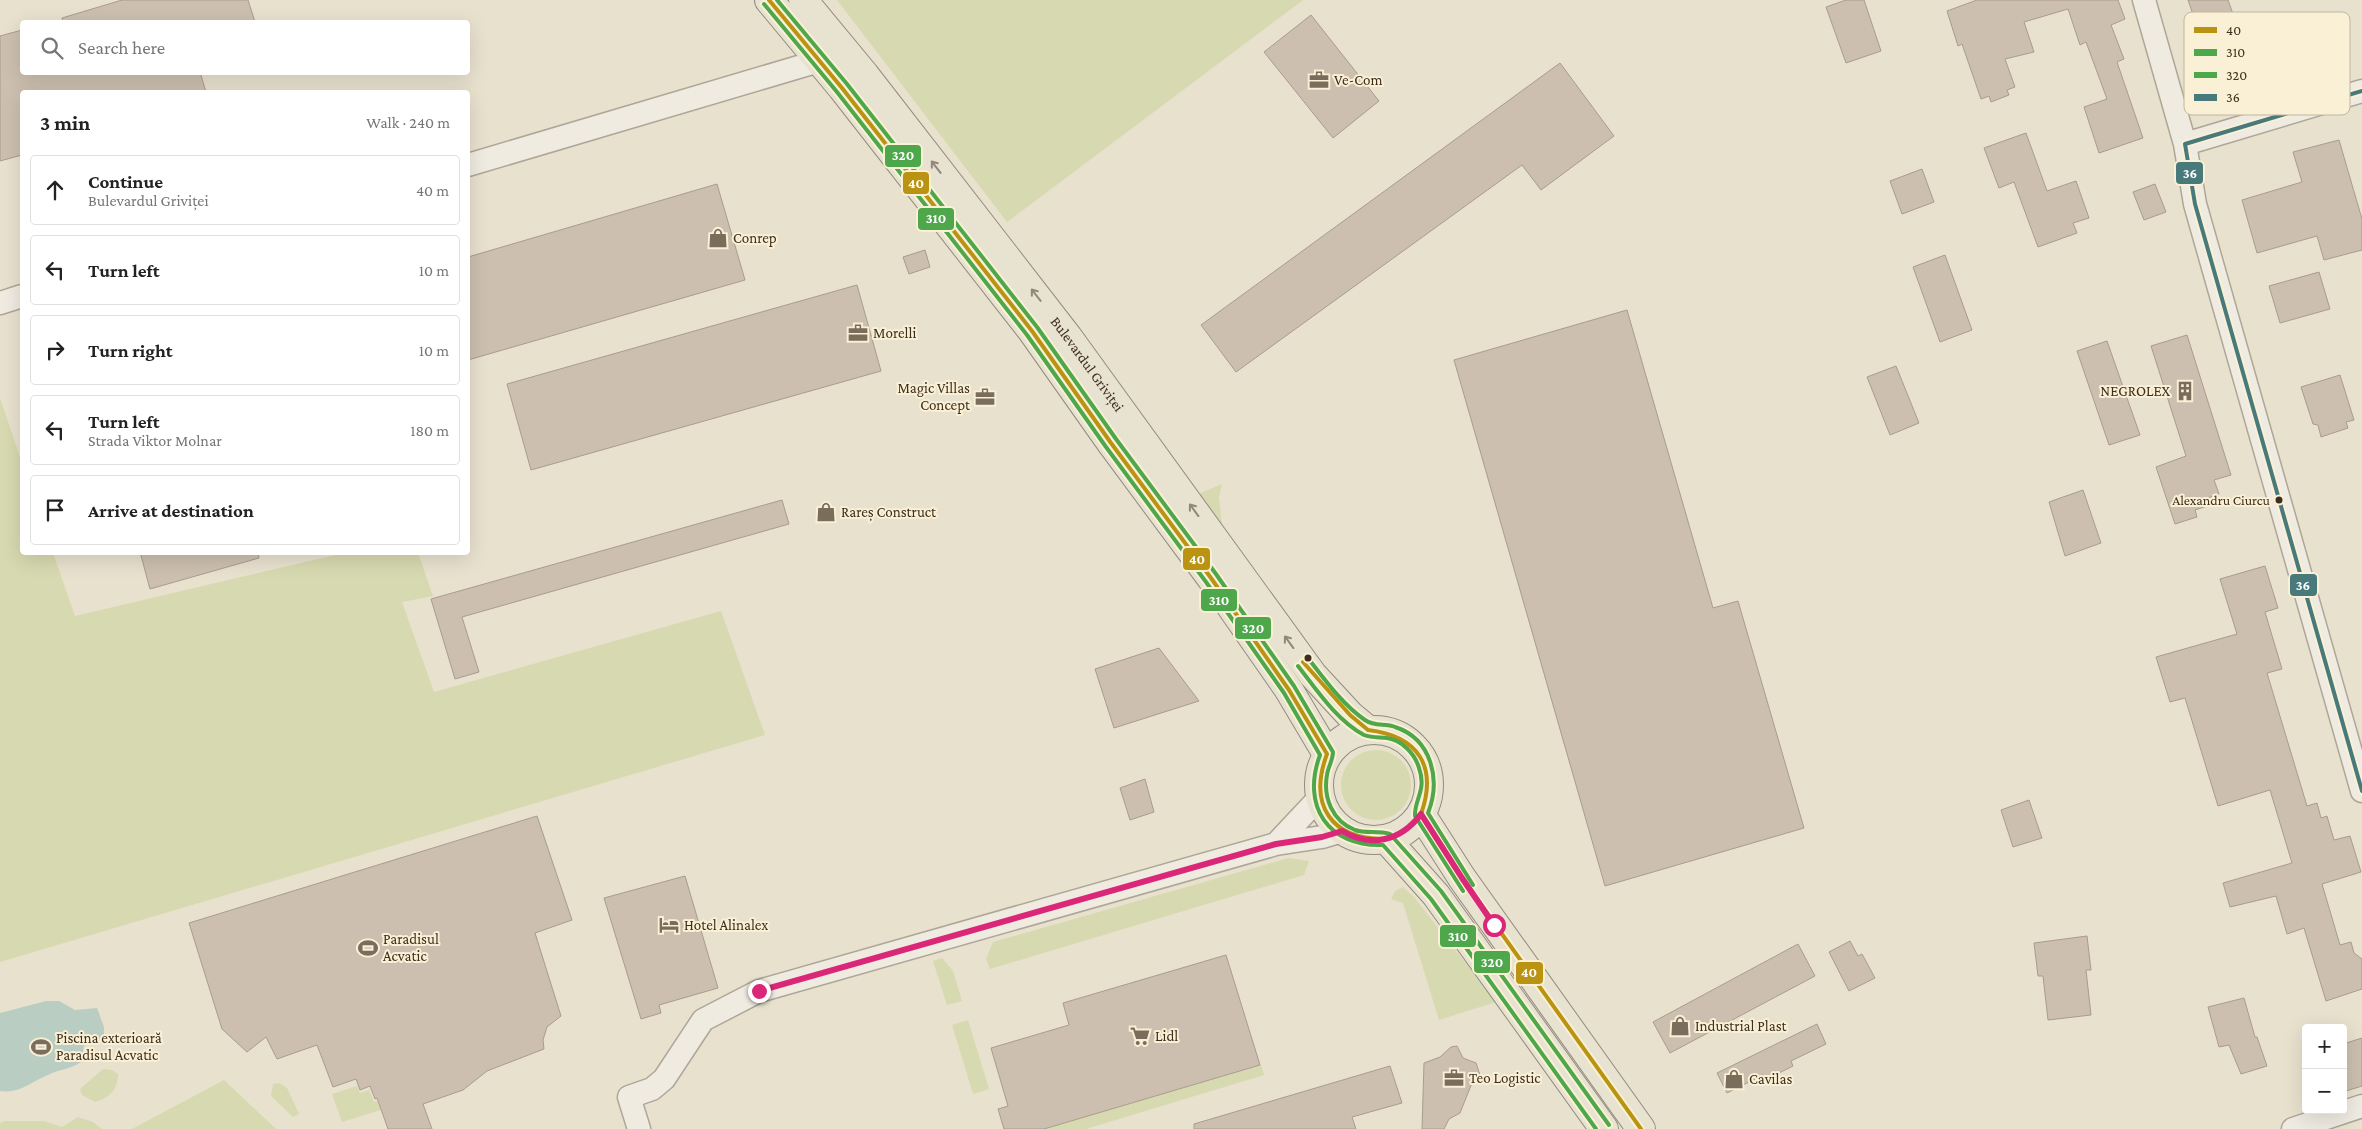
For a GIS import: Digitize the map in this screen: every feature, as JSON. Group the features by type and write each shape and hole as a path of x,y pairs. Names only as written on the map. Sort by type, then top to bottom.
{"main road":[{"name":"Bulevardul Griviței","path":"769,0 1037,338 1111,443 1217,586 1289,690 1328,754"},
{"name":"Bulevardul Griviței","path":"803,0 864,75 1068,337 1313,675 1350,715 1368,730"},
{"path":"1368,730 1382,730 1400,737 1415,748 1423,759 1430,782 1426,804 1421,814 1406,830 1386,839 1359,839 1342,831 1324,810 1320,797 1319,775 1328,754 1350,735 1368,730"},
{"path":"1421,814 1462,878 1640,1129"},
{"path":"1386,839 1441,902 1604,1129"}],"street":[{"path":"2144,0 2186,144 2195,204 2362,792"},
{"path":"470,163 819,61"},
{"path":"2350,95 2362,91"},
{"path":"2186,144 2282,115"},
{"path":"0,303 20,297"},
{"path":"1276,844 1320,797"},
{"path":"639,1129 629,1097 652,1089 664,1079 703,1020 759,991 1276,844 1322,837 1342,831"},
{"path":"2294,1129 2362,1106"}],"green space":[{"path":"837,0 1303,0 1007,222"},
{"path":"0,398 20,457 20,555 54,555 75,616 335,555 419,555 433,596 402,602 434,692 721,611 765,735 0,962"},
{"path":"1222,484 1219,497 1222,525 1198,494"},
{"path":"1376,750 1389,753 1401,760 1408,772 1411,785 1408,798 1401,810 1389,817 1376,820 1363,817 1351,810 1344,798 1341,785 1344,772 1351,760 1363,753"},
{"path":"1289,858 1309,861 1304,875 990,969 986,959 993,942"},
{"path":"1403,887 1414,897 1496,1002 1439,1020 1403,903 1391,899 1395,891"},
{"path":"942,958 953,971 962,1001 947,1005 933,961"},
{"path":"968,1020 989,1089 973,1094 952,1025"},
{"path":"1261,1065 1264,1075 1086,1129 1044,1129"},
{"path":"103,1069 112,1070 118,1074 117,1084 109,1095 95,1102 82,1095 80,1089"},
{"path":"224,1080 276,1129 132,1129"},
{"path":"279,1083 287,1088 299,1114 293,1117 271,1096 273,1084"},
{"path":"357,1086 360,1093 369,1090 374,1102 386,1098 390,1107 342,1122 332,1094"},
{"path":"78,1117 93,1122 102,1129 0,1129 0,1123 5,1121 44,1121 62,1127"}],"shaded area":[{"name":"Piscina exterioară Paradisul Acvatic","path":"46,1001 59,1001 75,1010 97,1008 104,1027 104,1037 84,1046 81,1062 77,1065 52,1073 19,1089 0,1091 0,1013"}],"building":[{"path":"122,0 248,0 254,20 62,20 62,18"},
{"path":"1846,0 1864,0 1881,51 1846,63 1826,7"},
{"path":"1977,0 2118,0 2125,19 2111,25 2124,59 2117,62 2143,138 2099,153 2084,107 2107,99 2086,42 2080,45 2068,9 2024,22 2034,52 2005,59 2015,87 2007,90 2009,95 1991,102 1989,96 1981,99 1962,44 1958,46 1947,11"},
{"path":"2188,0 2228,0 2232,12 2192,12"},
{"path":"1311,15 1379,101 1333,138 1264,52"},
{"path":"20,31 20,75 201,75 205,90 20,90 20,156 0,161 0,36"},
{"path":"1560,63 1614,136 1541,190 1522,165 1236,372 1201,325"},
{"path":"2026,133 2047,191 2076,181 2089,218 2073,223 2077,233 2038,247 2014,182 1999,188 1984,148"},
{"path":"2339,140 2362,219 2362,250 2324,260 2317,236 2257,253 2242,200 2302,182 2293,152"},
{"path":"1922,169 1934,202 1902,214 1890,181"},
{"path":"717,184 745,280 470,359 470,256"},
{"path":"2155,184 2166,212 2144,220 2133,192"},
{"path":"925,250 930,267 909,274 903,257"},
{"path":"1945,255 1972,330 1940,342 1913,267"},
{"path":"2319,272 2330,309 2280,323 2269,286"},
{"path":"857,285 881,371 531,470 507,384"},
{"path":"1627,310 1713,608 1738,601 1804,828 1605,886 1454,360"},
{"path":"2187,335 2231,475 2214,480 2219,494 2208,498 2210,505 2195,510 2197,517 2175,524 2156,467 2186,456 2151,346"},
{"path":"2107,341 2140,435 2109,445 2077,351"},
{"path":"1896,366 1919,423 1890,435 1867,377"},
{"path":"2340,375 2354,420 2346,422 2348,428 2321,437 2318,425 2313,424 2301,387"},
{"path":"2083,490 2101,543 2065,556 2049,502"},
{"path":"782,500 789,524 462,617 479,672 455,679 431,599"},
{"path":"141,555 258,555 259,558 150,589"},
{"path":"2265,566 2278,608 2265,612 2282,669 2267,673 2307,806 2317,803 2321,818 2327,816 2334,840 2350,836 2361,872 2322,884 2340,945 2351,942 2354,953 2362,959 2362,989 2326,1001 2304,928 2287,934 2276,896 2230,907 2223,883 2292,863 2270,790 2218,806 2185,698 2170,702 2156,657 2237,634 2220,579"},
{"path":"1159,648 1199,701 1114,728 1095,669"},
{"path":"1145,779 1154,812 1130,820 1120,788"},
{"path":"2029,800 2042,838 2013,847 2001,810"},
{"name":"Paradisul Acvatic","path":"537,816 572,920 535,933 561,1016 547,1027 543,1040 544,1049 487,1071 463,1090 423,1104 432,1129 388,1129 377,1098 375,1099 370,1086 360,1090 356,1079 333,1087 317,1045 277,1059 266,1037 247,1052 222,1029 189,923"},
{"name":"Hotel Alinalex","path":"685,876 718,988 659,1005 661,1013 641,1019 604,898"},
{"path":"2087,936 2091,970 2086,970 2091,1015 2048,1020 2043,976 2038,976 2034,943"},
{"path":"1850,941 1858,956 1862,954 1875,978 1849,991 1829,952"},
{"path":"1798,944 1815,976 1670,1053 1653,1022"},
{"name":"Lidl","path":"1226,955 1260,1065 1044,1129 1004,1129 998,1109 1008,1106 991,1048 1069,1025 1063,1003"},
{"path":"2244,998 2255,1037 2257,1037 2267,1066 2241,1074 2229,1045 2219,1047 2208,1007"},
{"path":"1817,1024 1826,1044 1791,1061 1793,1066 1765,1080 1763,1075 1727,1093 1717,1073"},
{"path":"2362,1038 2362,1086 2347,1091 2347,1069 2347,1043"},
{"path":"1457,1046 1463,1058 1476,1063 1480,1075 1474,1078 1460,1113 1449,1119 1444,1129 1422,1129 1424,1063 1440,1057 1451,1047"},
{"path":"1390,1066 1402,1103 1352,1117 1356,1129 1194,1129 1194,1124"}],"transit line":[{"name":"40","path":"769,0 842,88 1032,331 1111,443 1211,578 1289,690 1327,754"},
{"name":"320","path":"777,0 847,84 1037,327 1116,439 1216,574 1294,686 1333,752 1326,783 1326,792 1331,807 1340,821 1355,830 1390,834 1441,891 1609,1125"},
{"name":"310","path":"764,4 837,92 1027,335 1284,693 1320,755 1315,774 1314,791 1317,806 1324,820 1334,831 1347,839 1364,844 1383,845 1431,899 1596,1129"},
{"name":"36","path":"2350,95 2362,91"},
{"name":"36","path":"2282,115 2185,144 2195,204 2362,791"},
{"name":"320","path":"1308,658 1335,692 1357,714 1369,722 1395,727 1408,733 1418,741 1425,751 1433,774 1434,787 1428,813 1473,885"},
{"name":"40","path":"1303,662 1350,715 1368,730"},
{"name":"310","path":"1298,666 1328,704 1354,729 1367,736 1393,739 1411,753 1419,768 1422,783 1415,816 1463,891"},
{"name":"40","path":"1368,730 1385,733 1400,739 1420,756 1425,768 1427,781 1426,797 1421,814"},
{"name":"40","path":"1327,754 1320,789 1323,804 1329,816 1338,826 1351,833 1367,838 1386,839"},
{"name":"40","path":"1421,814 1462,878 1641,1129"}],"place":[{"name":"Ve-Com","path":"1319,80"},
{"name":"Conrep","path":"718,238"},
{"name":"Morelli","path":"858,333"},
{"name":"NEGROLEX","path":"2185,391"},
{"name":"Magic Villas Concept","path":"985,397"},
{"name":"Alexandru Ciurcu","path":"2279,500"},
{"name":"Rareș Construct","path":"826,512"},
{"name":"Hotel Alinalex","path":"669,925"},
{"name":"Paradisul Acvatic","path":"368,948"},
{"name":"Industrial Plast","path":"1680,1026"},
{"name":"Lidl","path":"1140,1036"},
{"name":"Piscina exterioară Paradisul Acvatic","path":"41,1047"},
{"name":"Teo Logistic","path":"1454,1078"},
{"name":"Cavilas","path":"1734,1079"}],"route":[{"path":"759,991 1276,844 1322,837 1342,831 1359,839 1386,839 1406,830 1415,823 1421,814 1494,925"}]}
